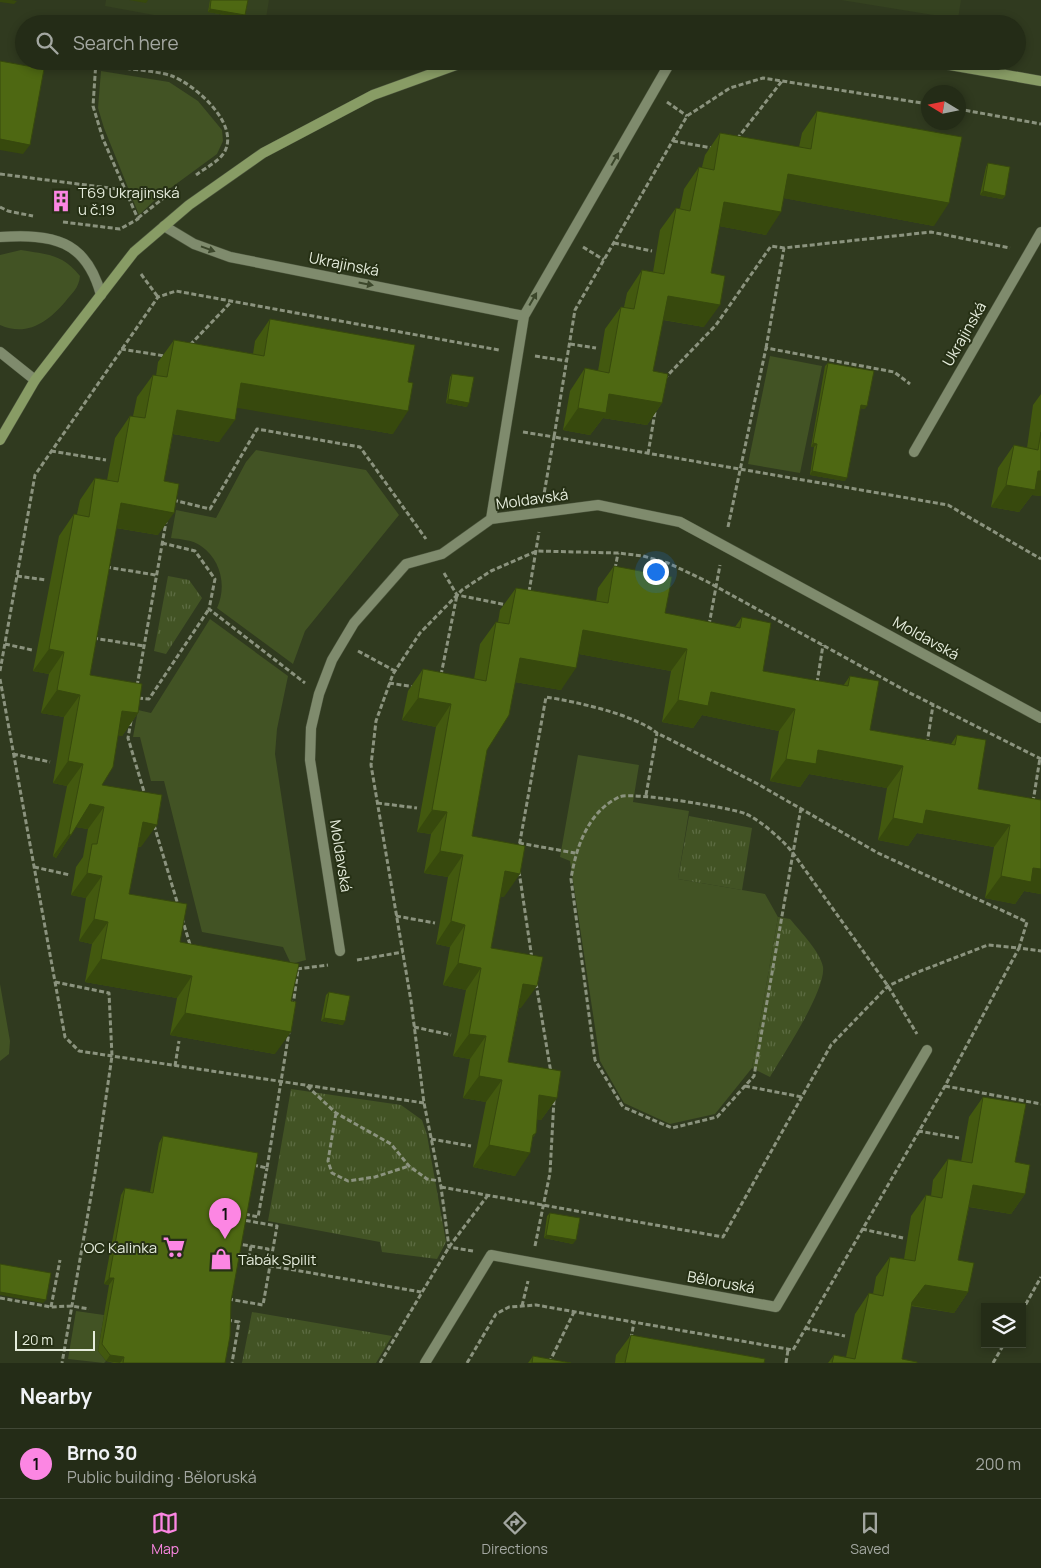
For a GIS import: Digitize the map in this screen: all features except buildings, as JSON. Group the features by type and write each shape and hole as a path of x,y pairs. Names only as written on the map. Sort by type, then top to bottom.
{"street":[{"path":"0,440 34,380 134,252 189,205 264,153 374,95 442,70"},
{"path":"491,519 524,316 666,70"},
{"path":"978,70 1041,81"},
{"name":"Ukrajinská","path":"164,226 194,244 230,256 524,316"},
{"name":"Ukrajinská","path":"914,452 1041,232"},
{"path":"0,237 22,236 48,239 70,245 84,257 95,274 101,295"},
{"path":"0,352 34,380"},
{"name":"Moldavská","path":"340,951 310,760 311,728 320,694 332,660 354,623 406,564 442,554 491,519 598,505 680,522 1041,718"},
{"name":"Běloruská","path":"491,1255 776,1307 926,1050"},
{"path":"425,1363 491,1255"}],"path":[{"path":"96,70 93,106 103,139 138,219"},
{"path":"136,70 171,76 203,96 221,118 226,130 226,150 221,156 190,178"},
{"path":"921,103 763,78 730,88 687,116 575,310 554,437 948,505 1041,559"},
{"path":"734,143 782,81"},
{"path":"966,110 1041,124"},
{"path":"673,141 719,150"},
{"path":"0,174 125,190"},
{"path":"62,222 120,229 138,219 175,190"},
{"path":"0,207 8,212 35,216"},
{"path":"659,384 716,325 770,246 784,248 931,232 998,246 1030,250"},
{"path":"614,243 652,251"},
{"path":"708,632 715,586 766,348 784,248"},
{"path":"0,670 35,475 158,297 176,291 518,353 567,360"},
{"path":"185,351 232,301"},
{"path":"570,344 596,348"},
{"path":"766,348 894,372 910,384"},
{"path":"121,349 169,357"},
{"path":"648,454 655,410"},
{"path":"170,508 172,500 210,508 257,429 360,447 430,543"},
{"path":"51,452 106,460"},
{"path":"134,704 168,517"},
{"path":"135,698 149,699 209,609 215,579 195,550 162,543"},
{"path":"449,1247 440,1181 424,1103 403,952 371,765 376,721 395,671 420,633 457,594 491,571 537,551 643,556 668,562 932,705 1040,759 1031,809"},
{"path":"613,578 618,554"},
{"path":"103,567 156,575"},
{"path":"17,576 46,580"},
{"path":"440,680 457,594"},
{"path":"209,609 320,694"},
{"path":"92,628 91,637 144,646"},
{"path":"343,642 395,671"},
{"path":"5,644 32,650"},
{"path":"816,690 823,645"},
{"path":"0,679 64,1037 79,1051 424,1103"},
{"path":"389,683 419,687"},
{"path":"467,1363 496,1314 509,1306 536,1305 793,1350 945,1086 1019,948 1027,922 878,853 801,808 657,733 645,724 569,701 546,697 519,843 519,852"},
{"path":"926,750 932,705"},
{"path":"132,716 128,738 148,804"},
{"path":"646,795 657,733"},
{"path":"13,754 50,762"},
{"path":"801,808 793,853 754,1076 717,1117 672,1128 623,1107 595,1060 571,879 575,853 593,816 620,796 646,795 746,814 786,844 793,853 888,986 926,1050"},
{"path":"377,803 417,808"},
{"path":"154,822 179,907"},
{"path":"519,843 575,853"},
{"path":"519,862 533,965"},
{"path":"34,867 70,875"},
{"path":"182,916 193,953 184,952"},
{"path":"396,916 435,923"},
{"path":"441,1187 723,1237 831,1046 888,986 918,972 988,945 1041,951"},
{"path":"351,962 403,952"},
{"path":"292,970 333,964"},
{"path":"293,1007 298,969"},
{"path":"534,975 552,1082"},
{"path":"55,982 109,993 112,1056 95,1173 62,1363"},
{"path":"240,1221 241,1214 258,1217 290,1026"},
{"path":"414,1027 451,1035"},
{"path":"175,1066 179,1041"},
{"path":"307,1086 336,1113 391,1144 409,1166 427,1179 440,1181"},
{"path":"745,1086 802,1097"},
{"path":"945,1086 1041,1104"},
{"path":"522,1306 550,1173 554,1092"},
{"path":"336,1113 328,1161 332,1173 348,1181 375,1177 409,1166"},
{"path":"918,1131 960,1138"},
{"path":"431,1139 471,1146"},
{"path":"250,1165 267,1168"},
{"path":"380,1363 449,1247 488,1195"},
{"path":"225,1307 224,1298 263,1305 277,1226 236,1218"},
{"path":"862,1229 903,1238"},
{"path":"233,1262 238,1236"},
{"path":"234,1253 266,1259 268,1249 236,1243"},
{"path":"234,1253 267,1258 269,1249 251,1246 248,1262 421,1292"},
{"path":"449,1247 491,1255"},
{"path":"51,1307 60,1260"},
{"path":"1026,1304 1041,1277"},
{"path":"0,1298 51,1307 72,1306 90,1309"},
{"path":"549,1363 574,1312"},
{"path":"224,1313 223,1319 240,1322 232,1363"},
{"path":"630,1345 634,1322"},
{"path":"805,1328 845,1336"},
{"path":"993,1363 1002,1348"},
{"path":"786,1363 788,1350"}],"shaded area":[{"path":"106,0 269,0 266,15 154,15 105,6"},
{"path":"841,0 961,0 959,15 933,15"}],"green space":[{"path":"101,71 169,82 198,101 222,130 223,141 217,154 157,198 139,215 104,128 98,108"},
{"path":"21,250 54,256 67,263 80,276 75,290 51,316 36,326 19,329 0,325 0,255"},
{"path":"770,356 822,366 800,473 748,464"},
{"path":"256,450 366,470 399,515 305,631 293,664 217,608 222,591 222,582 217,566 208,552 194,542 171,538 176,510 216,518 246,462"},
{"path":"168,576 189,580 202,598 166,654 154,651"},
{"path":"210,619 288,676 277,729 275,754 306,960 291,964 283,947 202,932 164,781 151,781 140,737 133,737 138,710 151,713"},
{"path":"578,755 639,765 633,802 689,811 678,879 765,894 778,917 752,1068 715,1114 670,1124 624,1103 600,1061 570,861 560,857"},
{"path":"689,816 752,828 742,890 678,879"},
{"path":"778,917 790,919 814,949 823,967 818,991 811,1006 770,1077 752,1068"},
{"path":"0,984 10,1041 9,1054 0,1061"},
{"path":"291,1089 401,1105 422,1120 427,1135 446,1242 437,1259 382,1252 380,1242 268,1221"},
{"path":"76,1311 104,1315 98,1351 106,1361 104,1363 68,1359"},
{"path":"252,1312 392,1336 376,1363 242,1363"}],"place":[{"name":"T69 Ukrajinská u č.19","path":"61,201"},
{"name":"Brno 30","path":"225,1239"},
{"name":"OC Kalinka","path":"174,1247"},
{"name":"Tabák Spilit","path":"221,1259"}]}
